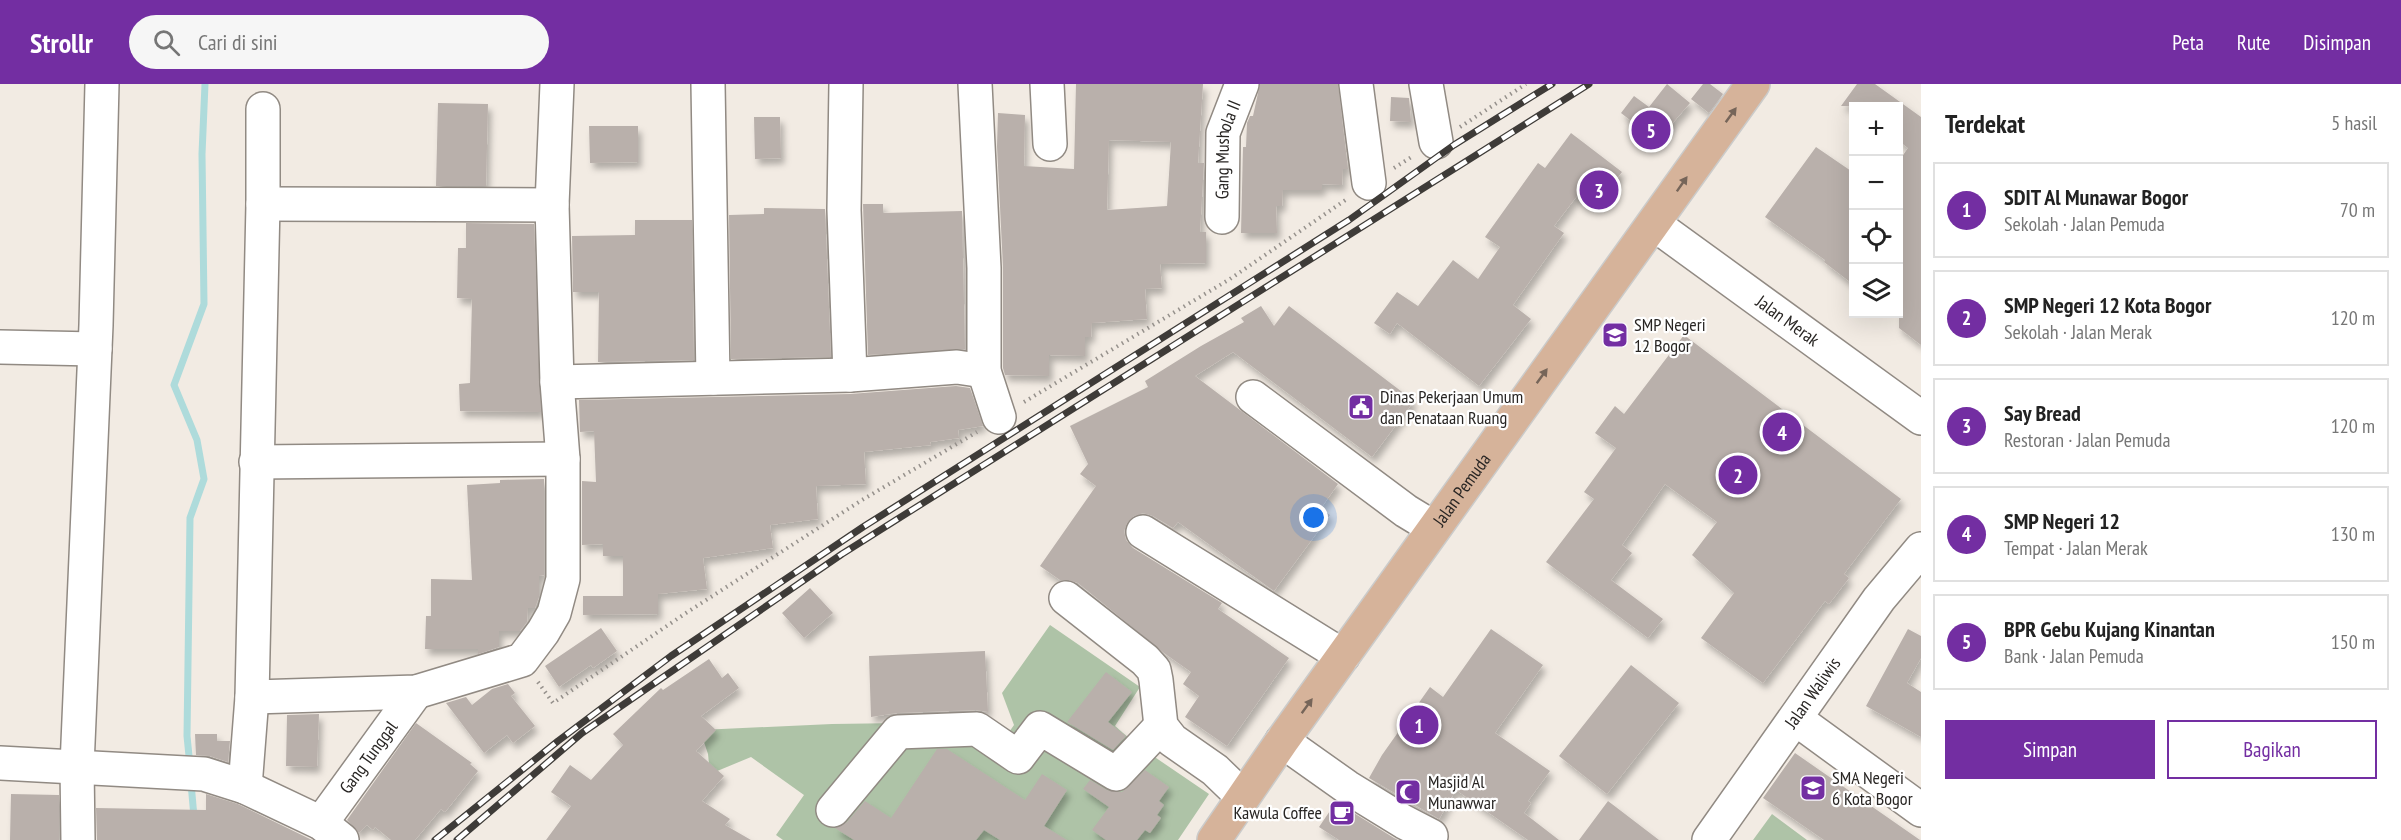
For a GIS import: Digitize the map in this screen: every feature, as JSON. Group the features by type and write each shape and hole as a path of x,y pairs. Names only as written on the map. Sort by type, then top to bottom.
{"main road":[{"name":"Jalan Pemuda","path":"1214,840 1282,741 1753,84"}],"street":[{"path":"78,840 76,766 95,349 102,84"},
{"path":"252,698 416,692 522,660 554,613 563,579 562,459 557,382 552,205 557,84"},
{"path":"708,84 713,378"},
{"path":"846,84 844,210 850,375"},
{"path":"975,84 984,268 984,371 999,417"},
{"path":"1047,84 1050,144"},
{"name":"Gang Mushola II","path":"1222,217 1223,133 1242,84"},
{"path":"1356,84 1369,183"},
{"path":"1426,84 1436,142"},
{"path":"245,787 252,698 263,109"},
{"path":"263,204 552,205"},
{"name":"Jalan Merak","path":"1654,224 1921,418"},
{"path":"0,347 95,349"},
{"path":"557,382 850,375 946,367 984,371"},
{"path":"1253,397 1406,511 1434,528"},
{"path":"256,462 562,459"},
{"path":"1143,532 1343,656"},
{"name":"Jalan Waliwis","path":"1709,840 1879,599 1921,549"},
{"path":"1066,598 1145,660 1154,670 1161,726 1172,740 1215,770 1243,797"},
{"name":"Gang Tunggal","path":"332,831 416,692"},
{"path":"1796,719 1921,810"},
{"path":"833,810 898,732 977,729 1018,757 1040,728 1116,774 1161,726"},
{"path":"1282,741 1347,787 1431,836 1431,840"},
{"path":"0,763 190,773 245,787 332,831"}],"green space":[{"path":"1050,625 1140,687 1115,726 1137,745 1209,794 1178,840 783,840 776,835 804,795 751,757 710,774 708,754 700,730 832,724 972,722 1000,745 1014,725 1002,693"},
{"path":"1772,814 1807,840 1753,840"}],"building":[{"path":"1076,84 1203,84 1198,163 1204,163 1200,232 1206,232 1206,263 1160,264 1162,288 1145,289 1147,319 1092,323 1091,337 1085,337 1085,356 1049,355 1049,376 1005,375 997,146 998,113 1025,115 1024,166 1074,169","holes":["1109,140 1171,142 1167,206 1107,210"]},
{"path":"1260,84 1338,84 1348,169 1343,169 1342,185 1322,184 1322,190 1283,190 1282,206 1276,206 1277,233 1241,233 1243,147 1246,147 1247,123 1250,116 1253,116"},
{"path":"1667,84 1690,103 1657,141 1621,113 1634,96 1649,107"},
{"path":"1703,84 1710,84 1723,94 1709,113 1691,99"},
{"path":"1857,84 1875,84 1900,102 1849,102 1849,106 1841,106"},
{"path":"1391,97 1409,98 1411,122 1390,121"},
{"path":"438,103 488,104 486,186 436,186"},
{"path":"1903,104 1921,117 1921,345 1899,328 1899,318 1903,318 1903,155 1908,148 1903,144"},
{"path":"754,117 780,117 781,158 755,159"},
{"path":"589,126 638,126 638,162 590,163"},
{"path":"1571,133 1622,172 1597,204 1580,192 1554,226 1564,233 1513,305 1531,319 1479,386 1397,323 1390,334 1374,323 1397,292 1418,306 1453,260 1478,279 1500,247 1485,237 1538,163 1545,168"},
{"path":"1816,147 1849,170 1849,281 1824,262 1825,260 1765,217"},
{"path":"863,204 883,204 883,213 962,211 965,349 868,355"},
{"path":"764,208 825,209 831,357 731,359 729,215 764,214"},
{"path":"635,220 692,220 694,360 598,362 599,292 573,292 572,236 635,235"},
{"path":"466,223 534,224 541,412 460,411 459,384 470,383 472,299 457,298 458,248 466,248"},
{"path":"1261,306 1274,326 1289,306 1414,401 1372,457 1233,352 1195,376 1338,484 1321,508 1330,515 1274,591 1178,522 1173,528 1143,513 1134,516 1127,523 1124,531 1126,540 1133,548 1222,603 1218,609 1289,658 1227,746 1185,717 1199,696 1183,684 1191,672 1078,583 1060,580 1040,566 1096,486 1080,474 1088,464 1070,426 1148,387 1145,381 1244,322 1241,318"},
{"path":"1684,335 1901,499 1844,574 1849,578 1829,604 1825,601 1763,683 1701,638 1734,593 1692,555 1717,522 1665,484 1622,545 1632,553 1611,580 1663,619 1648,638 1546,562 1594,499 1584,492 1616,448 1595,433 1615,406 1624,414"},
{"path":"956,386 970,388 983,426 958,430 959,438 930,442 931,445 864,452 866,484 816,486 818,519 770,525 773,548 703,558 707,589 658,594 658,614 583,615 583,596 623,596 623,556 603,556 603,544 582,545 582,481 596,482 594,431 580,432 579,400 850,394"},
{"path":"544,479 544,575 539,576 539,597 535,608 528,608 527,622 520,631 499,631 499,647 478,654 478,649 425,649 426,616 431,616 431,579 472,580 467,485 500,483 500,480"},
{"path":"810,588 833,613 804,638 782,613"},
{"path":"601,628 617,651 593,668 591,665 559,687 545,666"},
{"path":"1491,629 1543,665 1495,733 1550,771 1528,801 1531,803 1524,813 1559,840 1528,840 1456,790 1439,819 1369,778 1382,755 1430,687 1443,697"},
{"path":"1908,629 1921,636 1921,658 1907,683 1921,692 1921,737 1866,706"},
{"path":"985,651 988,712 976,710 897,713 871,717 869,656"},
{"path":"709,659 722,678 728,673 739,688 701,716 716,730 696,751 724,776 702,801 730,819 725,825 751,840 546,840 571,806 551,792 570,765 591,780 623,745 613,734 661,688 663,690"},
{"path":"1631,665 1679,703 1607,794 1559,756"},
{"path":"1106,672 1132,692 1108,722 1126,736 1113,750 1067,722"},
{"path":"508,684 515,693 511,696 535,726 513,743 507,735 484,753 446,703 466,697 472,705 492,689"},
{"path":"319,714 317,767 286,766 287,715"},
{"path":"416,723 472,763 470,764 478,771 445,812 441,809 415,840 391,840 375,827 373,830 367,825 359,833 347,820"},
{"path":"195,734 217,734 217,741 230,741 228,762 210,756 196,755"},
{"path":"937,749 947,749 1025,800 1042,774 1067,790 1044,826 1067,840 1000,840 984,830 976,840 854,840 835,828 847,822 865,801 891,818"},
{"name":"SMA Negeri 6 Kota Bogor","path":"1795,753 1920,840 1824,840 1763,798"},
{"path":"1145,770 1169,787 1159,801 1164,805 1157,815 1161,818 1150,833 1145,830 1137,840 1106,840 1092,830 1109,807 1083,789 1090,780 1107,790 1122,792"},
{"path":"11,794 59,795 59,840 10,840"},
{"path":"206,794 238,804 312,840 97,840 96,808 206,810"},
{"path":"1608,801 1659,840 1579,840"},
{"path":"1336,802 1398,840 1339,840 1319,827"}],"waterway":[{"path":"190,766 187,736 190,518 204,479 197,440 174,385 204,304 202,154 205,84"},
{"path":"191,783 194,817"}],"railway":[{"path":"435,840 558,741 671,656 863,527 1349,220 1454,145 1552,84"},
{"path":"457,840 582,733 842,554 1589,84"}],"place":[{"name":"BPR Gebu Kujang Kinantan","path":"1651,130"},
{"name":"Say Bread","path":"1599,190"},
{"name":"SMP Negeri 12 Bogor","path":"1615,335"},
{"name":"Dinas Pekerjaan Umum dan Penataan Ruang","path":"1361,407"},
{"name":"SMP Negeri 12","path":"1782,432"},
{"name":"SMP Negeri 12 Kota Bogor","path":"1738,475"},
{"name":"SDIT Al Munawar Bogor","path":"1419,725"},
{"name":"SMA Negeri 6 Kota Bogor","path":"1813,788"},
{"name":"Masjid Al Munawwar","path":"1408,792"},
{"name":"Kawula Coffee","path":"1342,813"}]}
